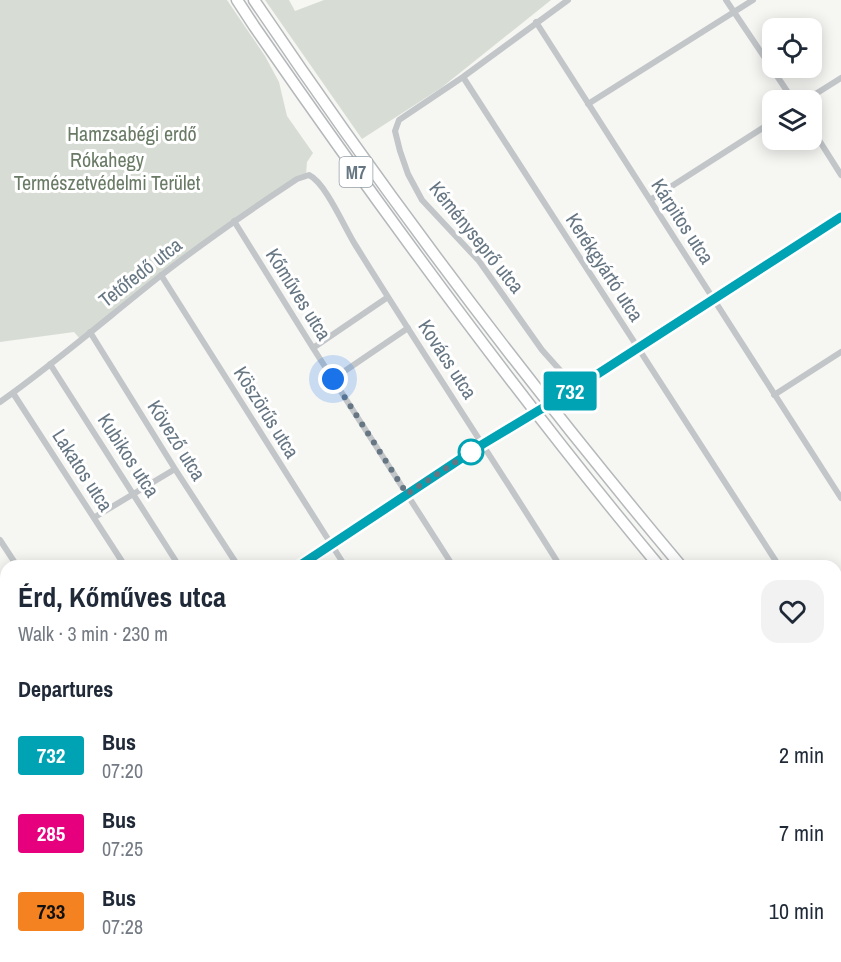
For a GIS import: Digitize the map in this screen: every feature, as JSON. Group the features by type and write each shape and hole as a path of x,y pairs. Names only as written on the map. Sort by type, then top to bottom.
{"highway":[{"name":"M7","path":"237,0 395,226 587,477 654,560"},
{"name":"M7","path":"254,0 316,93 411,225 585,450 676,560"}],"street":[{"path":"463,77 568,0"},
{"path":"726,0 786,90"},
{"path":"588,104 753,0"},
{"name":"Kárpitos utca","path":"536,22 774,395 839,488 841,498"},
{"name":"Kéményseprő utca","path":"463,77 399,120 396,125 395,131 408,174 422,200 479,261 542,350 576,388"},
{"name":"Kerékgyártó utca","path":"463,77 774,560"},
{"path":"822,90 841,78"},
{"path":"650,200 762,128"},
{"path":"822,145 841,175"},
{"name":"Tetőfedő utca","path":"0,402 66,353 161,275 234,222 306,175"},
{"name":"Kovács utca","path":"306,175 316,179 330,199 388,297 556,560"},
{"path":"308,560 483,444 576,388 841,217"},
{"name":"Kőműves utca","path":"234,222 449,560"},
{"name":"Köszörűs utca","path":"161,275 341,560"},
{"path":"313,348 388,297"},
{"path":"333,379 408,328"},
{"name":"Kövező utca","path":"90,332 234,560"},
{"path":"774,395 841,352"},
{"name":"Kubikos utca","path":"50,364 176,560"},
{"name":"Lakatos utca","path":"13,393 122,560"},
{"path":"94,517 175,469"},
{"path":"0,540 13,560"}],"green space":[{"name":"Rókahegy Természetvédelmi Terület","path":"0,0 227,0 265,56 279,82 287,116 313,153 307,162 306,175 234,221 81,340 74,332 0,342"},
{"path":"265,0 289,0 295,11 324,0 551,0 441,88 362,139"}],"bus line":[{"name":"732","path":"308,560 483,444 576,388 841,217"}],"route":[{"path":"333,379 407,494 471,452"}],"park label":[{"name":"Hamzsabégi erdő","path":"132,133"}]}
